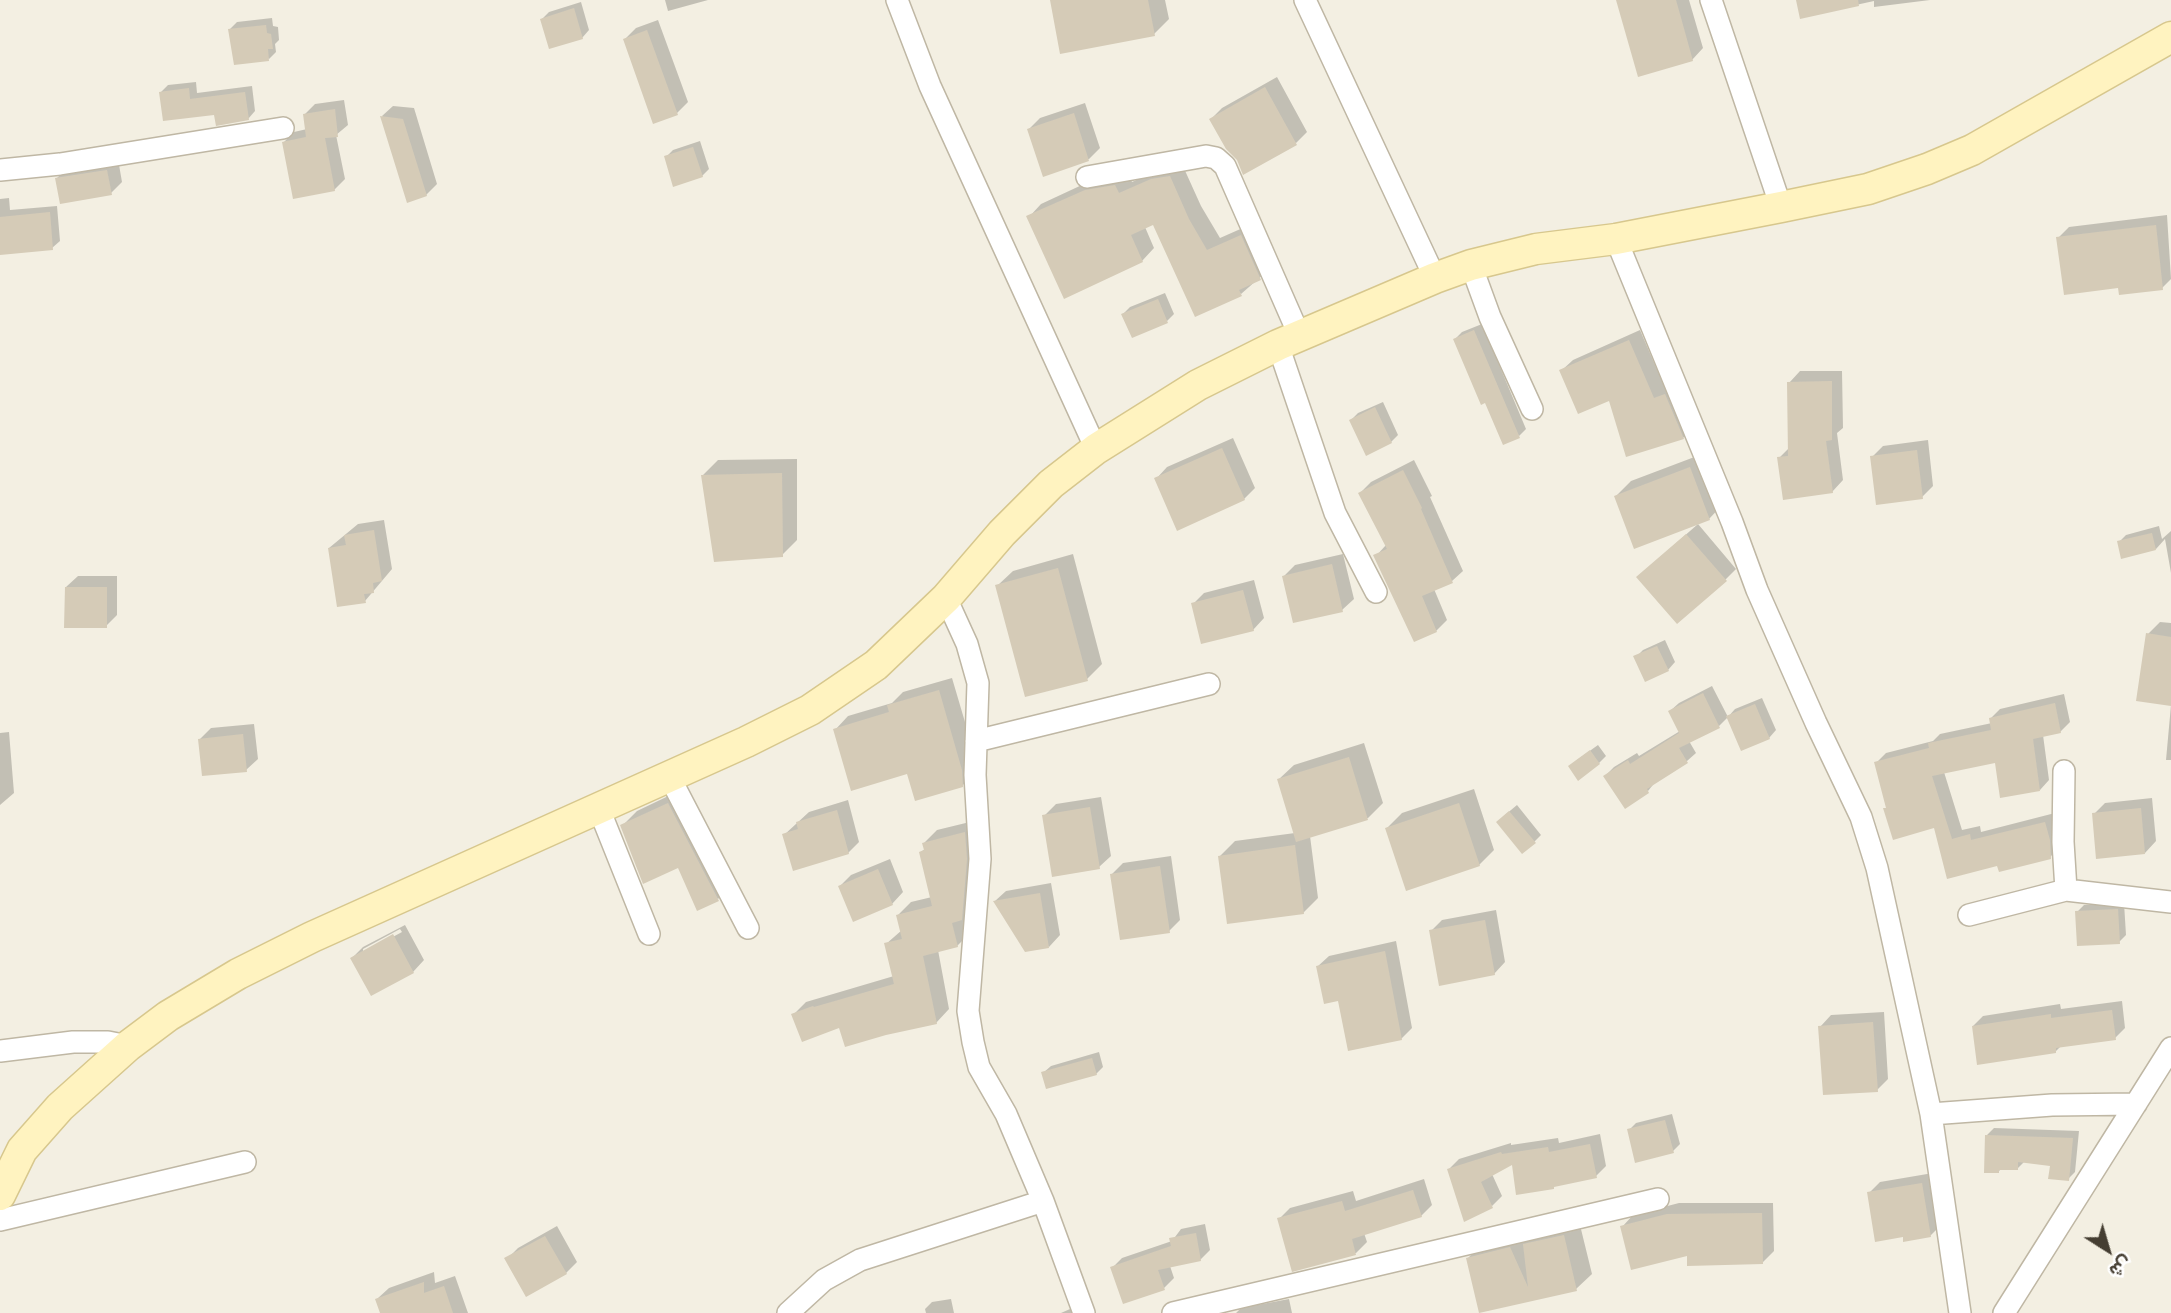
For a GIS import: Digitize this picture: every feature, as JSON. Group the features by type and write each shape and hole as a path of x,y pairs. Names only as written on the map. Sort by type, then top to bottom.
{"street":[{"path":"897,0 930,86 1096,449"},
{"path":"1305,0 1435,278"},
{"path":"1710,0 1781,207"},
{"path":"0,1195 22,1150 60,1107 128,1046 169,1016 238,974 312,937 746,742 810,710 876,665 946,598 1002,533 1051,484 1096,449 1198,385 1289,341 1471,265 1536,249 1616,239 1868,189 1927,169 1972,150 2171,37"},
{"path":"0,170 60,164 283,128"},
{"path":"1087,177 1206,156 1225,166 1289,341 1335,513 1376,592"},
{"path":"1616,239 1732,522 1757,590 1821,736 1861,817 1877,868 1931,1114 1960,1313"},
{"path":"1471,265 1490,317 1532,410"},
{"path":"946,598 967,643 978,683 975,775 980,859 968,1011 972,1042 979,1067 1006,1114 1043,1201 1084,1313"},
{"path":"976,741 1209,684"},
{"path":"2064,771 2063,842 2066,890"},
{"path":"669,776 748,928"},
{"path":"599,809 649,934"},
{"path":"1969,915 2066,890 2171,902"},
{"path":"0,1051 73,1042 108,1042 128,1046"},
{"path":"2004,1313 2033,1263 2171,1048"},
{"path":"1931,1114 2052,1105 2136,1104"},
{"path":"0,1220 245,1162"},
{"path":"1173,1313 1658,1199"},
{"path":"788,1313 824,1280 860,1260 1043,1201"}],"building":[{"path":"1050,0 1148,0 1155,36 1060,54"},
{"path":"1616,0 1676,0 1693,61 1638,77"},
{"path":"1796,0 1858,0 1859,6 1800,19"},
{"path":"574,8 583,39 549,49 540,19"},
{"path":"266,25 267,33 271,34 273,49 268,49 269,61 234,65 228,29"},
{"path":"647,30 678,115 653,124 623,39"},
{"path":"1265,87 1297,145 1243,175 1237,160 1226,149 1209,119"},
{"path":"189,88 190,99 245,92 249,120 216,126 214,115 163,121 159,92"},
{"path":"335,109 338,137 325,138 335,191 293,199 282,142 306,137 303,114"},
{"path":"1074,113 1089,161 1043,177 1027,129"},
{"path":"380,116 403,119 427,196 407,203"},
{"path":"693,147 703,177 673,187 664,156"},
{"path":"107,170 112,195 60,204 55,178"},
{"path":"1170,176 1189,219 1207,250 1241,235 1261,280 1239,290 1242,296 1195,317 1153,225 1131,235 1143,262 1064,299 1026,216 1085,190 1115,185 1119,193 1151,179"},
{"path":"50,212 53,250 0,255 0,217"},
{"path":"2156,225 2163,290 2119,295 2118,288 2064,295 2056,237"},
{"path":"1158,299 1168,323 1132,338 1121,314"},
{"path":"1474,330 1520,438 1503,445 1485,403 1481,405 1453,339"},
{"path":"1629,340 1654,398 1665,394 1684,439 1626,457 1609,401 1578,414 1559,370"},
{"path":"1832,381 1832,440 1826,441 1833,493 1783,500 1777,457 1788,456 1787,382"},
{"path":"1375,407 1392,443 1366,456 1349,420"},
{"path":"1222,448 1245,500 1177,531 1154,478"},
{"path":"1917,450 1923,499 1876,505 1870,456"},
{"path":"1690,467 1710,520 1634,549 1614,496"},
{"path":"1403,470 1453,583 1422,596 1437,632 1414,642 1373,555 1387,549 1358,493"},
{"path":"782,473 783,557 714,562 701,475"},
{"path":"374,530 382,581 373,583 374,593 364,594 366,603 337,607 328,548 346,545 344,535"},
{"path":"2152,533 2156,550 2121,559 2117,541"},
{"path":"1686,534 1727,581 1677,624 1636,577"},
{"path":"1332,564 1343,612 1293,623 1282,576"},
{"path":"1058,568 1088,681 1025,697 995,585"},
{"path":"65,587 107,587 107,628 64,628"},
{"path":"1243,590 1254,631 1201,644 1191,603"},
{"path":"2146,633 2171,637 2171,706 2136,701"},
{"path":"1657,646 1669,671 1645,682 1633,656"},
{"path":"939,690 962,770 963,787 915,801 907,774 851,791 833,729 889,712 887,705"},
{"path":"1703,693 1720,728 1679,748 1688,763 1647,789 1649,793 1625,809 1603,776 1628,760 1630,764 1679,733 1668,711"},
{"path":"2055,703 2061,733 2033,739 2040,791 2000,798 1995,763 1932,776 1952,839 1970,834 1971,840 2045,822 2051,859 1999,872 1997,866 1947,879 1934,828 1893,840 1883,808 1886,808 1874,762 1929,748 1928,743 1991,730 1989,718"},
{"path":"1755,704 1770,739 1741,751 1726,716"},
{"path":"243,734 247,772 202,776 198,739"},
{"path":"1590,750 1600,764 1578,781 1568,766"},
{"path":"1349,757 1368,820 1296,842 1277,779"},
{"path":"668,803 719,901 697,911 678,868 643,884 620,825"},
{"path":"1459,803 1480,866 1406,891 1385,828"},
{"path":"1090,807 1100,869 1052,877 1042,815"},
{"path":"2141,808 2145,854 2096,859 2092,813"},
{"path":"837,810 849,854 793,871 782,834 798,829 796,822"},
{"path":"1509,811 1536,843 1522,854 1496,822"},
{"path":"965,832 967,859 962,920 952,923 958,947 923,956 937,1024 845,1047 839,1028 802,1042 791,1014 894,984 884,943 902,939 896,915 932,906 919,852 924,850 922,843"},
{"path":"1295,845 1304,914 1227,924 1218,856"},
{"path":"1160,866 1170,933 1120,940 1110,874"},
{"path":"878,869 893,905 853,922 838,886"},
{"path":"1040,893 1049,948 1025,952 993,901"},
{"path":"2118,909 2120,944 2077,946 2075,911"},
{"path":"1485,920 1495,975 1439,986 1429,930"},
{"path":"393,934 414,973 371,996 350,958"},
{"path":"1385,951 1402,1040 1348,1051 1338,1001 1324,1004 1316,966"},
{"path":"2112,1010 2116,1040 2056,1048 2056,1053 1977,1065 1972,1026 2051,1014 2051,1018"},
{"path":"1873,1022 1878,1092 1823,1095 1818,1026"},
{"path":"1092,1058 1097,1075 1046,1089 1041,1072"},
{"path":"1665,1120 1674,1153 1635,1163 1627,1129"},
{"path":"1985,1135 2073,1138 2069,1181 2048,1179 2050,1166 2018,1162 2018,1170 1984,1173"},
{"path":"1590,1144 1597,1178 1516,1195 1512,1165 1481,1182 1493,1208 1464,1222 1447,1169 1501,1152 1548,1147 1549,1152"},
{"path":"1922,1183 1931,1237 1903,1242 1903,1237 1875,1242 1867,1192"},
{"path":"1413,1190 1422,1217 1352,1239 1356,1255 1292,1272 1277,1218 1342,1201 1345,1211"},
{"path":"1762,1213 1763,1264 1687,1266 1687,1256 1631,1270 1620,1226 1667,1214"},
{"path":"1196,1233 1201,1261 1158,1270 1165,1290 1123,1304 1110,1267 1171,1246 1169,1238"},
{"path":"1564,1235 1577,1291 1479,1313 1466,1258 1510,1247 1528,1287 1523,1244"},
{"path":"545,1236 567,1274 526,1297 504,1258"},
{"path":"424,1282 424,1293 444,1286 453,1313 380,1313 375,1299"}]}
